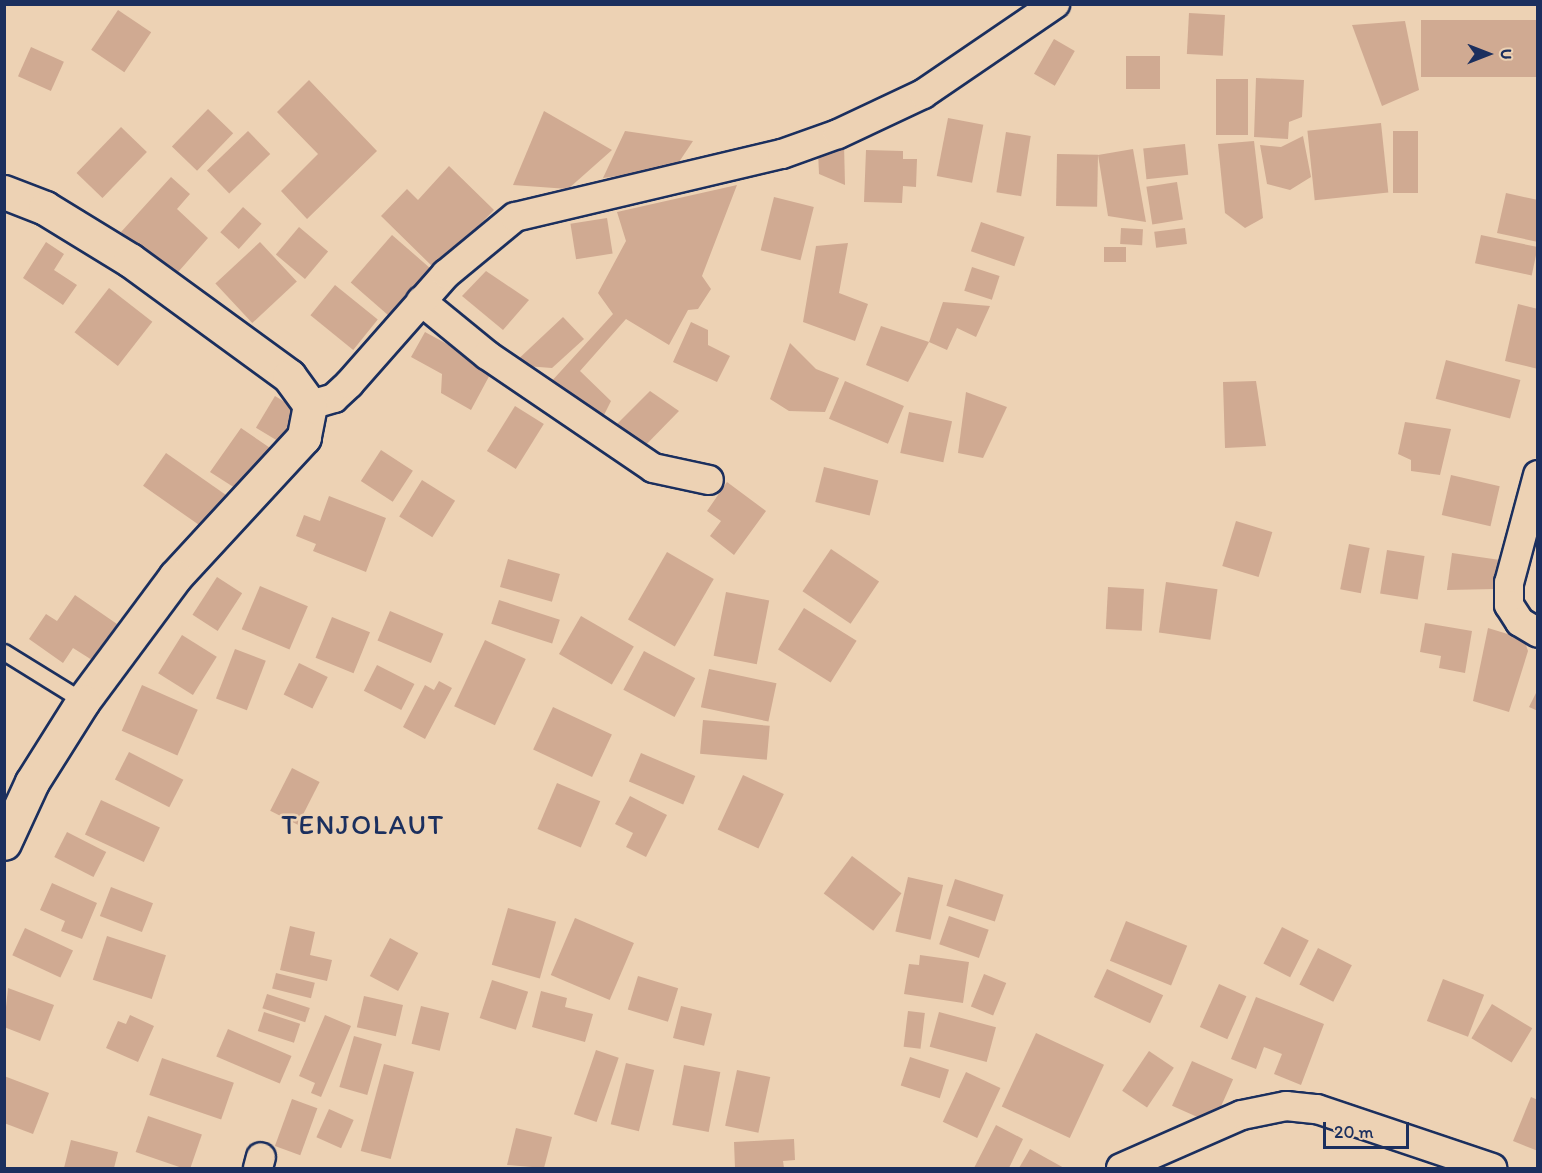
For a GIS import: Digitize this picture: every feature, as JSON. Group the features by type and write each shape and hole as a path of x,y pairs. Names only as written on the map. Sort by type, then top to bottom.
{"street":[{"path":"310,405 334,398 349,384 421,301 485,238 514,217 782,154 838,134 923,93 1055,4"},
{"path":"4,192 45,208 130,260 289,376 310,405 303,437 175,577 83,701 32,782 4,843"},
{"path":"421,301 487,355 653,468 709,480"},
{"path":"1538,475 1509,583 1509,605 1538,633"},
{"path":"1121,1168 1242,1115 1286,1106 1317,1108 1492,1168"}],"lane":[{"path":"4,652 83,701"}],"building":[{"path":"118,10 151,32 124,72 91,50"},
{"path":"1189,13 1225,15 1223,56 1187,54"},
{"path":"1421,20 1538,20 1538,77 1421,77"},
{"path":"1405,21 1419,90 1382,106 1352,25"},
{"path":"1054,39 1075,51 1055,86 1034,74"},
{"path":"31,47 64,62 51,91 18,76"},
{"path":"1126,56 1160,56 1160,89 1126,89"},
{"path":"1256,78 1304,80 1302,117 1289,122 1288,139 1254,137"},
{"path":"1216,79 1248,79 1248,135 1216,135"},
{"path":"309,80 377,151 307,219 281,191 318,154 277,112"},
{"path":"208,109 233,133 197,171 172,146"},
{"path":"544,111 612,150 568,189 513,185"},
{"path":"948,118 983,125 972,183 937,176"},
{"path":"1381,123 1388,193 1315,200 1307,131"},
{"path":"121,127 147,152 102,198 77,173"},
{"path":"248,131 270,154 229,194 207,171"},
{"path":"625,131 693,141 675,168 603,178"},
{"path":"1393,131 1418,131 1418,193 1393,193"},
{"path":"1006,132 1031,136 1021,196 996,192"},
{"path":"1303,136 1311,177 1290,190 1267,184 1260,145 1281,147"},
{"path":"1254,141 1263,218 1245,228 1225,213 1218,144"},
{"path":"844,144 845,185 819,174 818,151"},
{"path":"1185,144 1188,175 1146,179 1143,148"},
{"path":"1133,149 1146,222 1108,216 1098,155"},
{"path":"866,150 903,151 903,159 917,159 916,187 903,186 902,203 864,202"},
{"path":"1057,154 1098,155 1097,207 1056,206"},
{"path":"449,166 494,210 436,270 381,216 407,189 418,200"},
{"path":"171,177 190,194 177,209 208,238 172,279 121,232"},
{"path":"1177,182 1183,220 1152,224 1146,187"},
{"path":"737,185 702,276 711,289 698,309 688,310 669,345 626,319 580,371 611,401 601,421 550,383 613,314 598,293 626,241 617,212"},
{"path":"1506,193 1538,200 1538,242 1497,233"},
{"path":"774,197 814,207 800,260 761,250"},
{"path":"243,207 262,224 239,249 220,232"},
{"path":"607,218 613,254 576,259 570,224"},
{"path":"981,222 1024,237 1014,266 971,251"},
{"path":"299,227 328,251 305,279 276,255"},
{"path":"1121,228 1143,229 1142,245 1120,244"},
{"path":"1185,228 1187,244 1156,248 1154,232"},
{"path":"392,235 435,272 394,320 351,283"},
{"path":"1481,235 1538,247 1532,275 1475,263"},
{"path":"46,242 64,254 54,270 77,285 63,305 23,278"},
{"path":"260,242 297,281 252,323 215,284"},
{"path":"848,243 839,293 868,304 855,341 803,322 816,246"},
{"path":"1104,247 1126,247 1126,262 1104,262"},
{"path":"972,267 1000,276 992,300 964,291"},
{"path":"486,271 529,300 503,330 462,296"},
{"path":"335,285 378,320 353,350 310,315"},
{"path":"109,288 152,322 118,366 75,332"},
{"path":"943,302 990,306 976,337 957,328 947,350 929,342"},
{"path":"1518,304 1538,309 1538,369 1505,361"},
{"path":"563,317 584,339 552,368 512,365"},
{"path":"691,322 708,330 708,345 730,356 717,382 673,362"},
{"path":"881,326 929,342 908,382 866,365"},
{"path":"425,332 493,369 471,410 441,393 442,374 411,357"},
{"path":"790,343 816,369 839,378 825,412 789,411 770,399"},
{"path":"1446,360 1520,380 1510,419 1436,399"},
{"path":"845,381 904,406 888,444 829,419"},
{"path":"1256,381 1266,446 1225,448 1223,382"},
{"path":"650,391 679,411 636,455 616,425"},
{"path":"966,392 1007,407 983,458 958,453"},
{"path":"275,396 300,411 281,443 256,428"},
{"path":"515,406 544,424 516,469 487,451"},
{"path":"909,412 952,421 943,462 900,453"},
{"path":"1405,422 1451,429 1440,475 1411,471 1411,460 1398,454"},
{"path":"241,428 276,452 272,459 265,455 250,486 241,479 235,488 210,472"},
{"path":"381,450 413,471 393,502 361,481"},
{"path":"166,453 227,496 204,529 143,486"},
{"path":"824,467 878,481 870,515 815,502"},
{"path":"1451,475 1500,486 1490,526 1442,515"},
{"path":"422,480 455,501 432,537 399,516"},
{"path":"727,482 766,511 734,555 710,536 721,521 707,511"},
{"path":"329,496 386,518 366,572 313,551 316,544 296,536 304,515 320,521"},
{"path":"1236,521 1272,532 1259,577 1222,566"},
{"path":"1349,544 1370,548 1361,593 1340,589"},
{"path":"831,549 879,581 851,624 802,591"},
{"path":"1387,550 1425,556 1418,599 1380,593"},
{"path":"667,552 714,579 675,647 628,620"},
{"path":"1452,553 1500,560 1496,589 1447,590"},
{"path":"508,559 560,574 552,602 500,587"},
{"path":"217,577 242,593 218,631 192,615"},
{"path":"1166,582 1217,589 1210,640 1159,633"},
{"path":"260,586 308,606 290,650 242,629"},
{"path":"1108,587 1144,589 1142,631 1106,629"},
{"path":"726,592 769,600 757,664 714,656"},
{"path":"75,595 117,624 92,660 73,648 63,663 29,639 46,614 57,621"},
{"path":"499,600 560,620 552,644 491,624"},
{"path":"804,608 857,641 831,682 778,650"},
{"path":"390,611 443,634 431,663 377,640"},
{"path":"581,616 634,646 612,685 559,654"},
{"path":"332,617 370,632 354,673 316,658"},
{"path":"1425,623 1472,631 1465,673 1439,668 1441,656 1420,652"},
{"path":"1488,628 1524,639 1528,651 1509,712 1473,701"},
{"path":"182,635 217,657 193,695 158,673"},
{"path":"485,640 526,659 495,725 454,706"},
{"path":"235,649 266,661 247,710 216,698"},
{"path":"644,651 695,678 675,717 623,690"},
{"path":"299,663 328,677 312,708 284,694"},
{"path":"377,665 414,684 401,710 364,691"},
{"path":"709,669 776,683 768,721 701,707"},
{"path":"439,681 452,688 425,739 403,727 425,685 434,690"},
{"path":"142,685 198,710 177,755 122,731"},
{"path":"1538,689 1538,711 1529,707"},
{"path":"553,707 612,734 592,777 533,750"},
{"path":"703,720 770,726 767,760 700,754"},
{"path":"129,752 183,780 169,807 115,780"},
{"path":"641,753 695,776 683,805 629,782"},
{"path":"292,768 320,782 298,825 270,811"},
{"path":"743,775 784,794 758,848 718,829"},
{"path":"557,783 600,801 581,847 537,829"},
{"path":"630,796 667,815 646,857 626,847 633,833 615,824"},
{"path":"101,800 160,827 144,862 85,834"},
{"path":"67,832 106,852 93,877 54,857"},
{"path":"852,856 902,893 873,931 824,894"},
{"path":"908,877 943,885 930,940 895,932"},
{"path":"955,879 1004,895 995,921 946,906"},
{"path":"52,883 97,903 82,939 61,931 65,921 40,910"},
{"path":"111,887 153,903 142,932 100,916"},
{"path":"508,908 556,922 540,978 492,965"},
{"path":"949,916 989,930 979,958 939,944"},
{"path":"575,918 634,943 610,1000 551,975"},
{"path":"1126,921 1187,946 1171,986 1110,961"},
{"path":"290,926 315,932 310,955 332,960 327,981 280,970"},
{"path":"1282,927 1309,941 1290,977 1263,964"},
{"path":"25,928 73,950 60,978 12,955"},
{"path":"107,936 166,955 152,999 93,980"},
{"path":"390,938 418,953 398,991 370,976"},
{"path":"1318,948 1352,965 1333,1002 1299,985"},
{"path":"920,955 969,962 963,1003 904,994 909,964 919,965"},
{"path":"1107,969 1163,995 1150,1023 1094,997"},
{"path":"276,973 315,983 311,998 272,989"},
{"path":"984,974 1006,983 993,1015 971,1006"},
{"path":"638,976 678,988 668,1022 628,1009"},
{"path":"1443,979 1484,995 1468,1037 1427,1021"},
{"path":"492,980 528,992 516,1030 480,1018"},
{"path":"1219,984 1246,996 1227,1039 1200,1027"},
{"path":"8,988 54,1005 40,1041 4,1027"},
{"path":"541,991 567,998 565,1007 593,1014 585,1042 532,1027"},
{"path":"267,994 310,1008 305,1022 262,1008"},
{"path":"364,996 403,1005 396,1036 357,1027"},
{"path":"1256,997 1324,1024 1301,1085 1274,1074 1282,1054 1264,1047 1256,1069 1231,1059"},
{"path":"1492,1004 1532,1028 1512,1062 1471,1038"},
{"path":"421,1006 449,1013 440,1051 412,1044"},
{"path":"681,1006 712,1014 704,1046 673,1038"},
{"path":"908,1011 925,1013 920,1049 904,1047"},
{"path":"264,1012 300,1024 294,1043 258,1031"},
{"path":"939,1012 996,1027 987,1062 930,1047"},
{"path":"130,1015 154,1026 138,1062 106,1048 118,1021 126,1024"},
{"path":"325,1015 351,1026 321,1097 311,1093 315,1083 299,1076"},
{"path":"228,1029 292,1056 280,1084 216,1057"},
{"path":"1036,1033 1104,1065 1070,1138 1002,1106"},
{"path":"354,1036 382,1044 367,1095 339,1087"},
{"path":"596,1050 619,1058 597,1122 574,1114"},
{"path":"1149,1051 1174,1068 1147,1108 1122,1091"},
{"path":"910,1057 949,1070 940,1098 901,1086"},
{"path":"162,1058 234,1083 221,1120 149,1095"},
{"path":"1192,1061 1233,1079 1213,1124 1172,1106"},
{"path":"626,1063 654,1070 639,1131 611,1124"},
{"path":"384,1064 414,1072 391,1159 361,1151"},
{"path":"684,1065 720,1072 709,1132 672,1125"},
{"path":"737,1070 770,1077 758,1133 725,1126"},
{"path":"966,1072 1000,1088 977,1138 943,1122"},
{"path":"4,1076 49,1093 33,1134 4,1123"},
{"path":"1531,1097 1538,1100 1538,1151 1513,1141"},
{"path":"292,1099 317,1108 300,1155 275,1146"},
{"path":"329,1109 354,1120 341,1148 316,1137"},
{"path":"148,1116 202,1135 190,1168 182,1168 136,1152"},
{"path":"996,1125 1023,1139 1009,1168 974,1168"},
{"path":"516,1128 552,1137 544,1168 507,1165"},
{"path":"794,1139 795,1160 783,1161 784,1168 735,1168 734,1142"},
{"path":"71,1140 118,1152 114,1168 64,1168"},
{"path":"1030,1149 1064,1168 1019,1168"}],"district":[{"name":"TENJOLAUT","path":"363,824"}]}
